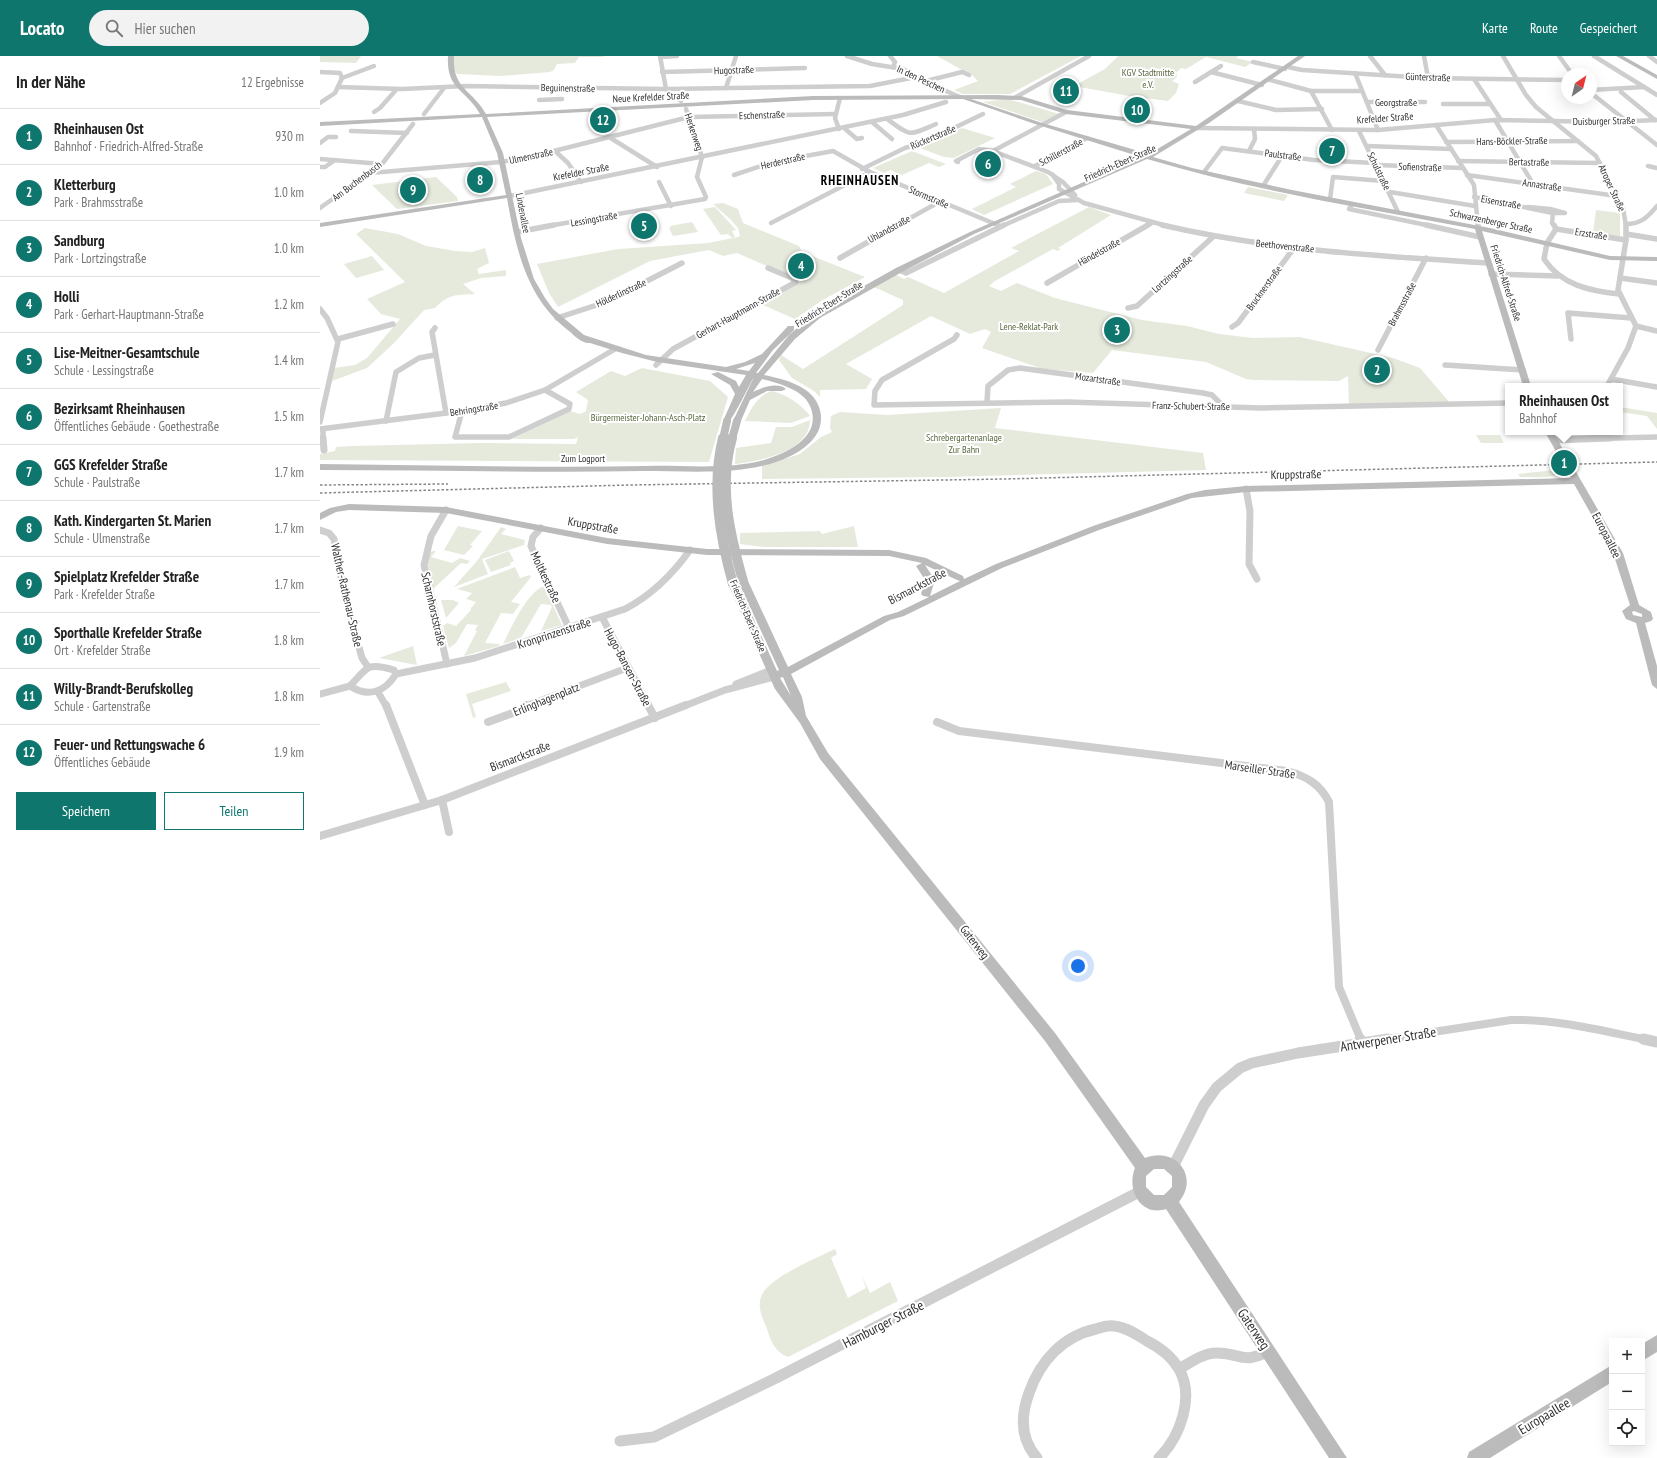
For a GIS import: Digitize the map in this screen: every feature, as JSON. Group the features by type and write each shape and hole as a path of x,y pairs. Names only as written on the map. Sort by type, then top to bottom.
{"main road":[{"path":"451,56 450,70 452,78 457,86"},
{"name":"Friedrich-Ebert-Straße","path":"773,673 722,543 717,485 719,458 728,421 765,354 793,326 823,306 890,268 1064,189 1148,157 1209,121 1270,80 1302,56"},
{"path":"1618,56 1657,77"},
{"name":"Lindenallee","path":"457,86 478,107 495,142 527,267 537,290 557,318 582,337 612,351 658,363 753,378"},
{"path":"934,97 944,94 945,91"},
{"name":"Krefelder Straße","path":"960,97 1016,97 1066,112 1197,128"},
{"name":"Neue Krefelder Straße","path":"320,124 820,98 960,97"},
{"name":"Schwarzenberger Straße","path":"960,97 1041,125 1148,157 1263,186 1478,228 1624,260 1657,259"},
{"path":"820,98 833,101 838,104"},
{"path":"452,116 469,113 478,107 508,114"},
{"path":"452,116 476,119 487,124 494,118 508,114"},
{"name":"Friedrich-Ebert-Straße","path":"1064,189 1101,176 1110,175 1147,160 1148,157 1178,134 1190,127 1209,121"},
{"path":"1170,125 1178,134"},
{"name":"Krefelder Straße","path":"320,225 510,196"},
{"name":"Friedrich-Ebert-Straße","path":"753,378 770,362 792,337 810,321 899,270 989,222"},
{"name":"Friedrich-Alfred-Straße","path":"1478,228 1487,263 1526,383"},
{"path":"718,372 748,364 765,354"},
{"path":"770,362 772,372 784,387"},
{"path":"718,372 733,383 742,396 765,389 784,387"},
{"name":"Zum Logport","path":"320,467 603,469 742,467 773,460 798,448 809,440 816,429 817,423 815,412 784,387 753,378"},
{"name":"Friedrich-Ebert-Straße","path":"742,396 737,421 727,456 724,481 725,507 738,583 783,669"},
{"path":"1551,435 1579,485"},
{"name":"Kruppstraße","path":"866,552 921,566 958,582 1096,528 1190,496 1246,489 1579,485"},
{"name":"Europaallee","path":"1579,485 1618,553 1635,607 1644,611 1648,619"},
{"name":"Kruppstraße","path":"320,517 333,510 348,507 446,510 607,541 690,550 715,552 889,553 910,556 935,565 958,582"},
{"path":"921,566 930,580 926,594"},
{"name":"Bismarckstraße","path":"887,618 893,612 926,594 958,582"},
{"name":"Bismarckstraße","path":"773,673 783,669 799,666 887,618 901,614 958,582"},
{"path":"1648,619 1657,685"},
{"name":"Gaterweg","path":"783,669 797,697 804,720"},
{"name":"Gaterweg","path":"773,673 786,698 804,720 824,756 1050,1037 1143,1167"},
{"path":"1156,1161 1164,1162 1173,1167 1178,1174 1180,1183 1179,1192 1170,1201 1163,1203 1147,1198 1141,1191 1138,1182 1139,1173 1143,1167 1156,1161"},
{"name":"Gaterweg","path":"1170,1201 1339,1458"},
{"path":"1645,1351 1657,1344"},
{"name":"Europaallee","path":"1475,1458 1610,1374"}],"street":[{"path":"666,89 660,56 676,56"},
{"path":"726,88 736,56"},
{"path":"847,56 871,64 893,67"},
{"name":"In den Peschen","path":"890,56 895,62 893,67 903,68 916,77 960,97"},
{"path":"1016,97 1089,56"},
{"path":"1370,56 1385,75"},
{"path":"1424,56 1428,78"},
{"name":"Atroper Straße","path":"1503,56 1526,95 1551,121 1591,151 1600,163 1623,208 1626,224 1626,237 1619,294"},
{"path":"1559,56 1568,68"},
{"path":"1594,56 1657,95"},
{"path":"1649,56 1657,62"},
{"name":"Günterstraße","path":"1257,59 1253,62 1302,70 1428,78 1561,80"},
{"path":"335,92 342,78 374,66"},
{"path":"1195,82 1221,66"},
{"name":"Hugostraße","path":"662,72 805,68"},
{"path":"926,82 960,71 970,75"},
{"path":"320,72 340,73 342,78"},
{"path":"1211,72 1262,85"},
{"path":"1355,73 1378,130"},
{"name":"Beguinenstraße","path":"338,87 396,90 457,86 666,89 870,86 916,77"},
{"path":"1474,79 1501,120"},
{"path":"1270,80 1302,88 1303,92 1362,91"},
{"path":"1597,90 1618,90 1644,87"},
{"path":"320,102 335,92 352,88"},
{"path":"424,114 444,88"},
{"path":"552,88 541,100 562,99"},
{"name":"Herkenweg","path":"666,89 681,101"},
{"path":"374,112 380,108 396,90"},
{"path":"1618,90 1656,120"},
{"path":"1312,92 1332,130"},
{"path":"839,129 835,124 835,114 840,98"},
{"path":"1597,98 1657,146"},
{"path":"1238,101 1276,110 1322,109"},
{"name":"Krefelder Straße","path":"510,196 887,119 946,102"},
{"name":"Georgstraße","path":"1367,102 1425,102"},
{"path":"1443,104 1490,104"},
{"name":"Herkenweg","path":"686,109 702,157 696,171 696,178 706,197 705,199"},
{"path":"993,150 1066,112"},
{"name":"Eschenstraße","path":"689,117 773,114 835,114"},
{"name":"Rückertstraße","path":"862,168 919,141 927,141 983,114"},
{"name":"Ulmenstraße","path":"370,173 501,162 555,151 689,117"},
{"path":"887,119 905,132 912,134 936,124"},
{"path":"1495,120 1533,184"},
{"name":"Krefelder Straße","path":"1197,128 1359,131 1495,120 1551,121"},
{"name":"Duisburger Straße","path":"1551,121 1626,122 1656,120"},
{"name":"Krefelder Straße","path":"1209,121 1211,127 1219,128"},
{"path":"872,122 892,139"},
{"name":"Am Buchenbusch","path":"320,208 382,164 413,124"},
{"name":"Friedrich-Alfred-Straße","path":"1436,125 1474,185 1478,228"},
{"path":"844,128 857,139 862,138"},
{"path":"1249,151 1255,139 1254,129"},
{"path":"351,131 407,133"},
{"name":"Schulstraße","path":"1359,131 1383,181 1390,192 1398,212"},
{"path":"321,137 336,137"},
{"path":"320,143 328,137"},
{"path":"609,137 657,167"},
{"name":"Schillerstraße","path":"1035,166 1087,138"},
{"name":"Hans-Böckler-Straße","path":"1446,142 1578,141"},
{"path":"1367,146 1451,149"},
{"path":"958,162 956,161 979,149 993,150 1052,174 1064,189"},
{"name":"Paulstraße","path":"1204,172 1212,163 1219,149 1376,164"},
{"path":"555,151 568,163 581,182"},
{"name":"Stormstraße","path":"833,151 870,172 939,202 1000,226"},
{"name":"Herderstraße","path":"734,176 773,162 833,151"},
{"path":"1263,186 1282,156"},
{"path":"320,159 382,164"},
{"path":"320,167 325,167 335,160"},
{"name":"Bertastraße","path":"1458,161 1600,163"},
{"name":"Sofienstraße","path":"1376,164 1463,168"},
{"path":"1648,166 1657,168"},
{"path":"771,223 870,172"},
{"name":"Annastraße","path":"1468,175 1617,196"},
{"path":"1330,199 1333,177 1383,181"},
{"path":"659,182 670,206"},
{"name":"Beethovenstraße","path":"1064,189 1078,200 1087,203 1152,223 1214,236 1294,248 1487,263"},
{"name":"Beethovenstraße","path":"1064,189 1087,203"},
{"path":"1390,192 1475,206"},
{"name":"Eisenstraße","path":"1474,197 1553,213 1565,213 1550,209 1528,207"},
{"name":"Lessingstraße","path":"517,232 705,199"},
{"name":"Friedrich-Ebert-Straße","path":"899,270 906,273 1000,226 1053,203 1078,200"},
{"name":"Uhlandstraße","path":"840,258 939,202"},
{"name":"Schwarzenberger Straße","path":"1352,204 1349,209 1480,237"},
{"path":"1626,224 1639,224 1651,214 1657,206"},
{"path":"1553,213 1552,224 1556,228 1547,243 1544,259 1558,276"},
{"path":"1651,214 1657,215"},
{"name":"Händelstraße","path":"1047,283 1152,223"},
{"name":"Erzstraße","path":"1556,228 1626,237 1657,239"},
{"name":"Lortzingstraße","path":"1128,308 1137,306 1214,236"},
{"name":"Brucknerstraße","path":"1232,326 1238,324 1294,248"},
{"name":"Brahmsstraße","path":"1378,350 1426,258"},
{"name":"Hölderlinstraße","path":"557,318 606,302 682,263"},
{"name":"Gerhart-Hauptmann-Straße","path":"658,363 673,348 796,282 792,278 768,268"},
{"path":"1491,274 1558,276 1586,288 1605,293 1619,294 1636,326 1657,331"},
{"path":"1620,278 1657,283"},
{"path":"320,310 338,338 320,422"},
{"path":"1571,339 1568,313 1631,318"},
{"path":"338,338 393,324"},
{"path":"1609,383 1630,343 1636,326"},
{"path":"435,328 432,332 446,413"},
{"name":"Franz-Schubert-Straße","path":"957,335 954,339 882,380 875,391 874,404 1067,402 1224,407 1379,407 1505,403"},
{"name":"Behringstraße","path":"322,429 462,412 506,403 545,390 612,351"},
{"path":"386,421 396,372 419,358 435,355"},
{"path":"1445,365 1522,370"},
{"name":"Mozartstraße","path":"987,402 988,386 1008,370 1020,368 1203,393 1212,396 1224,407"},
{"path":"1611,379 1657,387"},
{"path":"462,412 454,437 509,437 569,409 570,404 545,390"},
{"path":"322,429 324,450"},
{"path":"1554,440 1657,437"},
{"path":"1246,489 1250,511 1249,564 1257,579"},
{"name":"Scharnhorststraße","path":"446,510 429,539 424,554 424,566 447,664"},
{"name":"Moltkestraße","path":"541,528 533,537 531,546 569,628"},
{"name":"Walther-Rathenau-Straße","path":"320,530 329,533 334,539 347,604 362,658 368,667"},
{"name":"Kronprinzenstraße","path":"396,674 475,658 625,609 644,598 667,577 690,550"},
{"name":"Hugo-Bansen-Straße","path":"602,617 655,718"},
{"path":"320,694 350,686 368,667 378,665 394,670 396,674 378,692 371,694 363,693 350,686"},
{"name":"Erlinghagenplatz","path":"488,722 527,708 526,705 628,668"},
{"name":"Bismarckstraße","path":"320,836 442,800 725,690 773,673"},
{"path":"378,692 384,700 425,805"},
{"name":"Marseiller Straße","path":"937,722 958,731 1286,771 1298,774 1316,783 1326,794 1329,802 1339,987 1362,1043"},
{"path":"442,800 449,832"},
{"name":"Antwerpener Straße","path":"1173,1167 1208,1099 1217,1087 1240,1068 1252,1063 1286,1055 1529,1019 1554,1022 1657,1042"},
{"name":"Hamburger Straße","path":"620,1441 654,1437 783,1374 1141,1191"},
{"path":"1037,1458 1025,1435 1022,1414 1031,1385 1044,1364 1061,1345 1072,1337 1091,1329 1113,1326 1135,1333 1152,1343 1179,1369 1185,1398 1182,1419 1173,1441 1158,1458"},
{"path":"1179,1369 1202,1356 1217,1352 1248,1359 1257,1357 1269,1351"}],"green space":[{"path":"320,56 361,56 356,63 320,62"},
{"path":"454,56 604,57 579,57 575,63 557,64 554,70 550,72 502,76 457,74 453,68"},
{"path":"937,56 1081,56 1010,94 963,94 954,90 978,81 973,76"},
{"name":"KGV Stadtmitte e.V.","path":"1118,56 1239,56 1236,58 1253,62 1245,67 1206,57 1186,69 1181,68 1176,73 1177,77 1172,81 1179,84 1176,93 1168,101 1129,96 1074,86 1105,69"},
{"path":"1008,99 1059,114 1042,122 983,102"},
{"path":"962,128 995,138 954,158 944,157 920,148"},
{"path":"912,151 946,164 939,167 929,163 902,175 890,170 884,173 873,168"},
{"path":"1036,171 1046,174 1053,184 984,215 972,209 1016,187 1010,184"},
{"path":"436,177 457,197 458,201 397,209 372,185"},
{"path":"1248,187 1288,195 1284,201 1244,193"},
{"path":"723,203 738,209 743,223 799,246 802,252 865,277 821,301 795,319 763,305 801,281 737,253 723,256 709,250 650,261 558,307 549,293 537,264 618,249 708,243 740,236 738,228 713,204"},
{"path":"715,207 736,230 732,231 735,237 732,238 728,234 721,235 703,209"},
{"name":"Lene-Reklat-Park","path":"1089,207 1111,215 1058,248 1061,249 1057,251 1053,249 995,281 989,286 1001,291 1017,283 1055,298 1142,320 1187,326 1219,334 1253,338 1300,337 1393,358 1420,368 1451,404 1349,407 1348,376 1339,381 1253,380 1246,379 1206,362 1112,350 1093,373 1043,369 982,348 991,332 985,329 970,334 931,316 846,364 872,379 866,389 820,390 820,397 814,391 792,378 779,360 781,355 803,369 903,305 903,300 874,287 896,275 904,279 908,277 944,293 1019,251 1011,248"},
{"path":"1596,210 1620,213 1620,238 1593,233"},
{"path":"692,222 698,232 673,236 669,228 671,227 670,226"},
{"path":"365,228 398,234 426,246 455,251 472,252 485,248 489,263 477,269 479,274 506,270 506,276 481,278 463,284 475,294 453,296 444,300 435,308 424,310 394,343 367,368 332,381 334,368 355,365 367,358 400,319 381,314 367,299 405,282 356,234"},
{"path":"372,256 384,270 356,278 344,264"},
{"name":"Bürgermeister-Johann-Asch-Platz","path":"642,368 710,381 728,397 709,462 320,460 320,454 335,451 336,447 352,446 481,443 576,444 578,437 574,439 512,439 570,411 580,414 586,411 588,400 576,392 611,371 625,376"},
{"path":"772,391 793,400 810,416 791,423 745,421 752,407 759,399"},
{"path":"1623,407 1657,413 1657,429 1647,416 1623,412"},
{"name":"Schrebergartenanlage Zur Bahn","path":"1001,408 995,428 1203,453 1206,470 945,477 762,479 762,466 800,454 821,437 832,432 830,428 831,416 840,412 887,415"},
{"path":"810,420 808,431 802,440 793,447 782,453 769,457 735,464 736,448 771,443 776,427 792,427"},
{"path":"1476,435 1500,435 1504,443 1481,443"},
{"path":"1555,470 1566,471 1562,474 1544,477 1520,477 1518,474"},
{"path":"458,526 482,531 470,545 473,546 464,555 444,550"},
{"path":"854,526 858,547 765,547 740,544 740,533 820,531 822,534"},
{"path":"501,527 506,529 501,534 525,540 524,545 482,559 488,574 454,587 477,561"},
{"path":"436,551 431,557 452,563 460,558 470,561 467,564 461,563 433,589 428,562 429,552"},
{"path":"509,551 514,561 510,563 511,565 491,572 485,560"},
{"path":"515,567 520,578 530,575 531,577 511,602 520,604 513,614 501,613 485,643 500,644 499,646 464,656 477,631 475,630 478,625 467,624 456,643 449,648 443,626 447,623 456,626 471,610 476,602 466,599 472,593 457,589"},
{"path":"544,586 562,625 541,631 552,607 551,605 541,604 521,638 503,644 520,611 532,595"},
{"path":"441,600 453,600 459,603 446,618"},
{"path":"413,646 417,665 379,658"},
{"path":"506,682 511,691 472,704 476,717 473,718 466,694"},
{"path":"835,1249 837,1254 831,1258 848,1298 866,1288 862,1276 870,1293 890,1282 898,1301 788,1357 780,1352 772,1342 761,1313 761,1297 765,1290 782,1276"}],"railway":[{"path":"320,493 630,485 1005,479 1657,462"},
{"path":"320,485 448,484"}],"place":[{"name":"Willy-Brandt-Berufskolleg","path":"1066,91"},
{"name":"Sporthalle Krefelder Straße","path":"1137,110"},
{"name":"Feuer- und Rettungswache 6","path":"603,120"},
{"name":"GGS Krefelder Straße","path":"1332,151"},
{"name":"Bezirksamt Rheinhausen","path":"988,164"},
{"name":"Kath. Kindergarten St. Marien","path":"480,180"},
{"name":"Spielplatz Krefelder Straße","path":"413,190"},
{"name":"Lise-Meitner-Gesamtschule","path":"644,226"},
{"name":"Holli","path":"801,266"},
{"name":"Sandburg","path":"1117,330"},
{"name":"Kletterburg","path":"1377,370"},
{"name":"Rheinhausen Ost","path":"1564,463"}],"district":[{"name":"RHEINHAUSEN","path":"860,180"}]}
